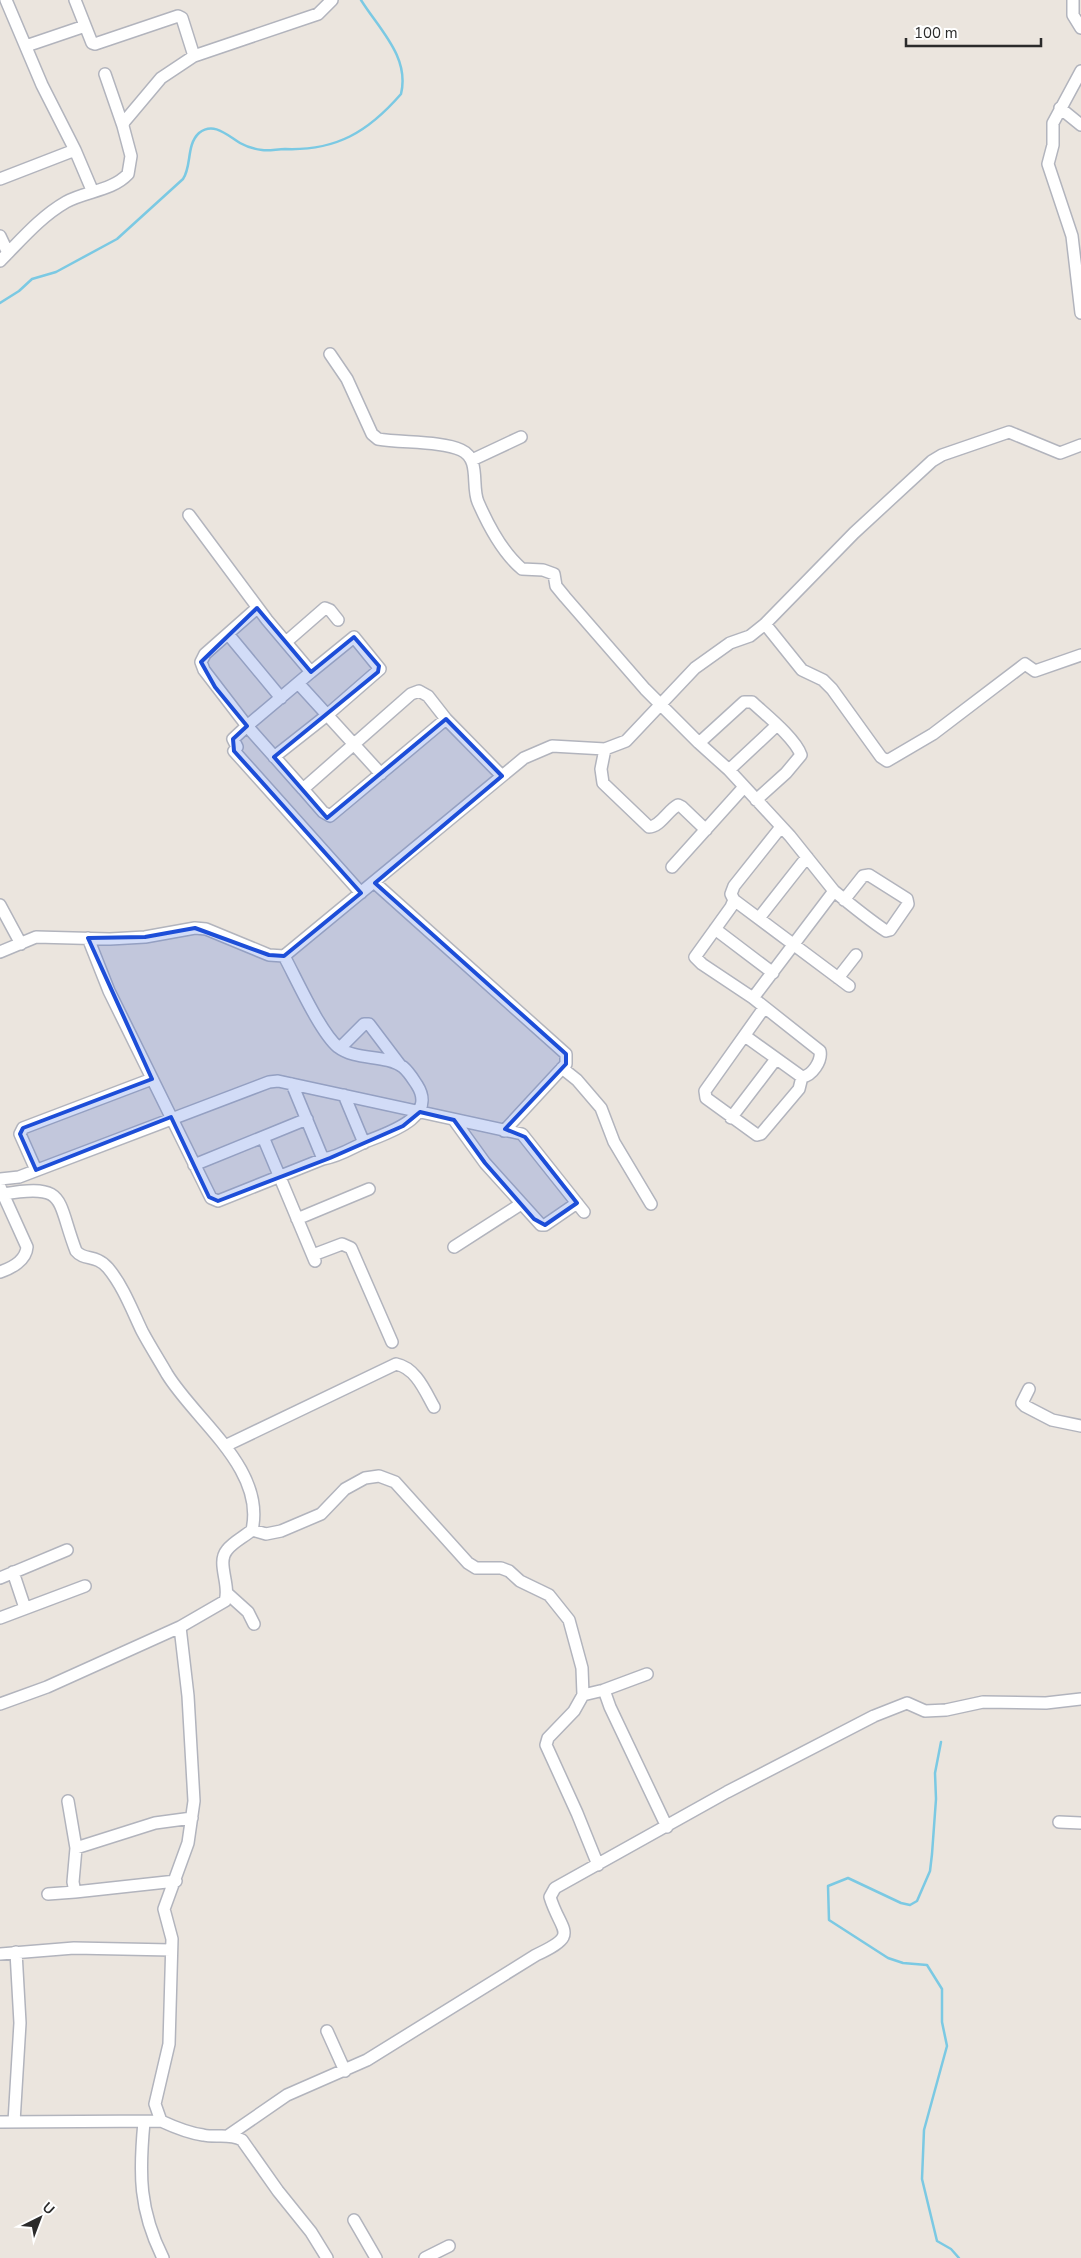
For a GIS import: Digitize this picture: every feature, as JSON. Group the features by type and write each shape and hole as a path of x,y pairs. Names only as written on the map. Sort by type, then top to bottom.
{"street":[{"path":"6,0 42,86 75,150 92,190"},
{"path":"75,0 90,40 95,44 178,16 182,18 194,56"},
{"path":"123,126 161,78 194,56 318,14 332,0"},
{"path":"1072,0 1073,15 1081,28"},
{"path":"26,46 86,26"},
{"path":"1081,71 1060,108 1052,127 1053,145 1048,168 1056,182 1072,236 1081,313"},
{"path":"4,257 47,214 68,201 92,190 113,185 128,174 131,156 105,74"},
{"path":"1060,108 1081,124"},
{"path":"0,179 75,150"},
{"path":"0,236 4,257"},
{"path":"330,354 347,379 372,434 378,439 453,447 463,451 472,460 478,502 504,548 522,569 543,570 555,576 556,586 565,597 660,704 699,743 730,770 781,827 834,891 844,900 888,931 908,904 906,900 870,875 863,876 844,900"},
{"path":"0,952 46,936 88,938 145,937 195,928 206,928 269,955 284,956 375,883 524,758 552,746 604,750 626,741 695,668 730,643 750,636 765,624 854,533 937,458 1009,432 1062,454 1081,445"},
{"path":"472,460 522,436"},
{"path":"189,515 257,608 311,672"},
{"path":"257,608 205,654 201,662 215,687 322,812 330,816 446,719"},
{"path":"286,642 325,608 330,610 338,620"},
{"path":"765,624 802,670 823,680 832,689 880,757 887,761 933,734 1025,664 1035,671 1081,655"},
{"path":"228,634 281,698"},
{"path":"274,757 378,672 379,666 354,637 233,739 237,746 234,751 361,894"},
{"path":"298,683 326,716 355,744 380,774"},
{"path":"303,789 414,692 422,692 428,696 446,719 502,776"},
{"path":"699,743 745,702 752,702 801,754 786,773 756,800"},
{"path":"730,770 776,726"},
{"path":"604,750 601,769 603,783 649,827 655,826 672,808 678,805 706,830"},
{"path":"672,867 744,787"},
{"path":"781,827 734,886 731,894 734,900 849,986"},
{"path":"759,918 807,858"},
{"path":"375,883 556,1044 567,1058 566,1064 504,1131"},
{"path":"754,998 834,891"},
{"path":"734,900 695,957 702,964 754,998 764,1008 820,1050 819,1059 810,1075 802,1078"},
{"path":"0,905 21,944"},
{"path":"715,929 773,973"},
{"path":"88,938 109,990 209,1197 218,1201 403,1126 413,1119 423,1099 421,1092 410,1075 400,1066 369,1024 364,1024 340,1048"},
{"path":"838,978 856,955"},
{"path":"284,956 322,1026 340,1048 400,1066"},
{"path":"764,1008 704,1094 706,1098 753,1134 761,1134 799,1089 802,1078"},
{"path":"745,1036 802,1078"},
{"path":"731,1118 776,1059"},
{"path":"562,1068 577,1080 601,1108 614,1142 651,1204"},
{"path":"36,1170 20,1134 23,1128 152,1080"},
{"path":"0,1179 19,1177 269,1082 292,1084 344,1095 504,1131 525,1137 581,1207 543,1226 539,1224 485,1163 454,1120"},
{"path":"292,1084 323,1159"},
{"path":"344,1095 364,1142"},
{"path":"194,1165 307,1119"},
{"path":"263,1137 314,1258 342,1244 351,1248 392,1342"},
{"path":"297,1219 369,1189"},
{"path":"0,1272 17,1264 27,1254 27,1247 1,1190 47,1190 56,1196 76,1251 82,1256 100,1260 115,1277 168,1375 225,1446 241,1473 252,1498 254,1515 252,1530 227,1549 224,1555 228,1594 221,1605 180,1627 47,1687 0,1704"},
{"path":"454,1247 521,1204"},
{"path":"225,1446 396,1364 415,1374 434,1407"},
{"path":"1029,1388 1022,1403 1024,1406 1052,1420 1081,1426"},
{"path":"252,1530 266,1534 280,1531 321,1514 345,1489 365,1478 379,1476 391,1479 468,1563 476,1568 501,1568 509,1571 520,1581 549,1595 569,1620 582,1668 583,1694 574,1711 548,1738 546,1745 598,1865"},
{"path":"0,1578 67,1550"},
{"path":"13,1572 25,1608"},
{"path":"0,1618 85,1586"},
{"path":"228,1594 248,1612 254,1624"},
{"path":"161,2121 155,2104 169,2044 172,1939 164,1909 176,1881 188,1843 194,1801 188,1696 180,1627"},
{"path":"583,1694 604,1690 647,1674"},
{"path":"604,1690 610,1708 667,1827"},
{"path":"229,2135 287,2096 367,2060 560,1942 564,1937 565,1929 550,1900 552,1892 727,1792 907,1703 925,1711 946,1710 983,1702 1046,1703 1081,1699"},
{"path":"68,1801 76,1848 73,1882 75,1892"},
{"path":"76,1848 155,1823 192,1818"},
{"path":"1059,1822 1081,1823"},
{"path":"48,1894 176,1881"},
{"path":"0,1954 74,1948 171,1950"},
{"path":"14,2122 20,2023 16,1952"},
{"path":"327,2031 345,2070"},
{"path":"0,2122 161,2121 176,2128 201,2135 229,2135 242,2140 278,2191 311,2232 327,2258"},
{"path":"144,2122 141,2166 143,2206 150,2233 163,2258"},
{"path":"354,2220 376,2258"},
{"path":"425,2258 449,2246"}],"highlighted area":[{"path":"257,608 311,672 354,637 379,666 378,672 274,757 327,818 446,719 502,776 375,883 566,1054 566,1064 505,1129 525,1137 577,1203 545,1225 534,1219 485,1163 454,1120 420,1112 403,1126 330,1158 218,1201 209,1197 171,1117 36,1170 20,1134 23,1128 152,1079 88,938 145,937 195,928 269,955 284,956 361,893 234,751 233,739 247,726 215,687 201,662"}],"waterway":[{"path":"0,303 19,291 32,279 56,272 117,239 183,179 186,174 192,143 199,133 205,130 215,129 221,131 248,147 256,149 303,149 320,147 350,136 376,119 401,94 403,81 401,68 391,44 361,0"},
{"path":"941,1742 935,1773 936,1799 930,1871 917,1901 910,1905 901,1903 848,1878 828,1886 829,1920 888,1958 903,1963 927,1965 942,1989 942,2022 947,2046 924,2130 922,2179 937,2241 951,2249 959,2258"}]}
